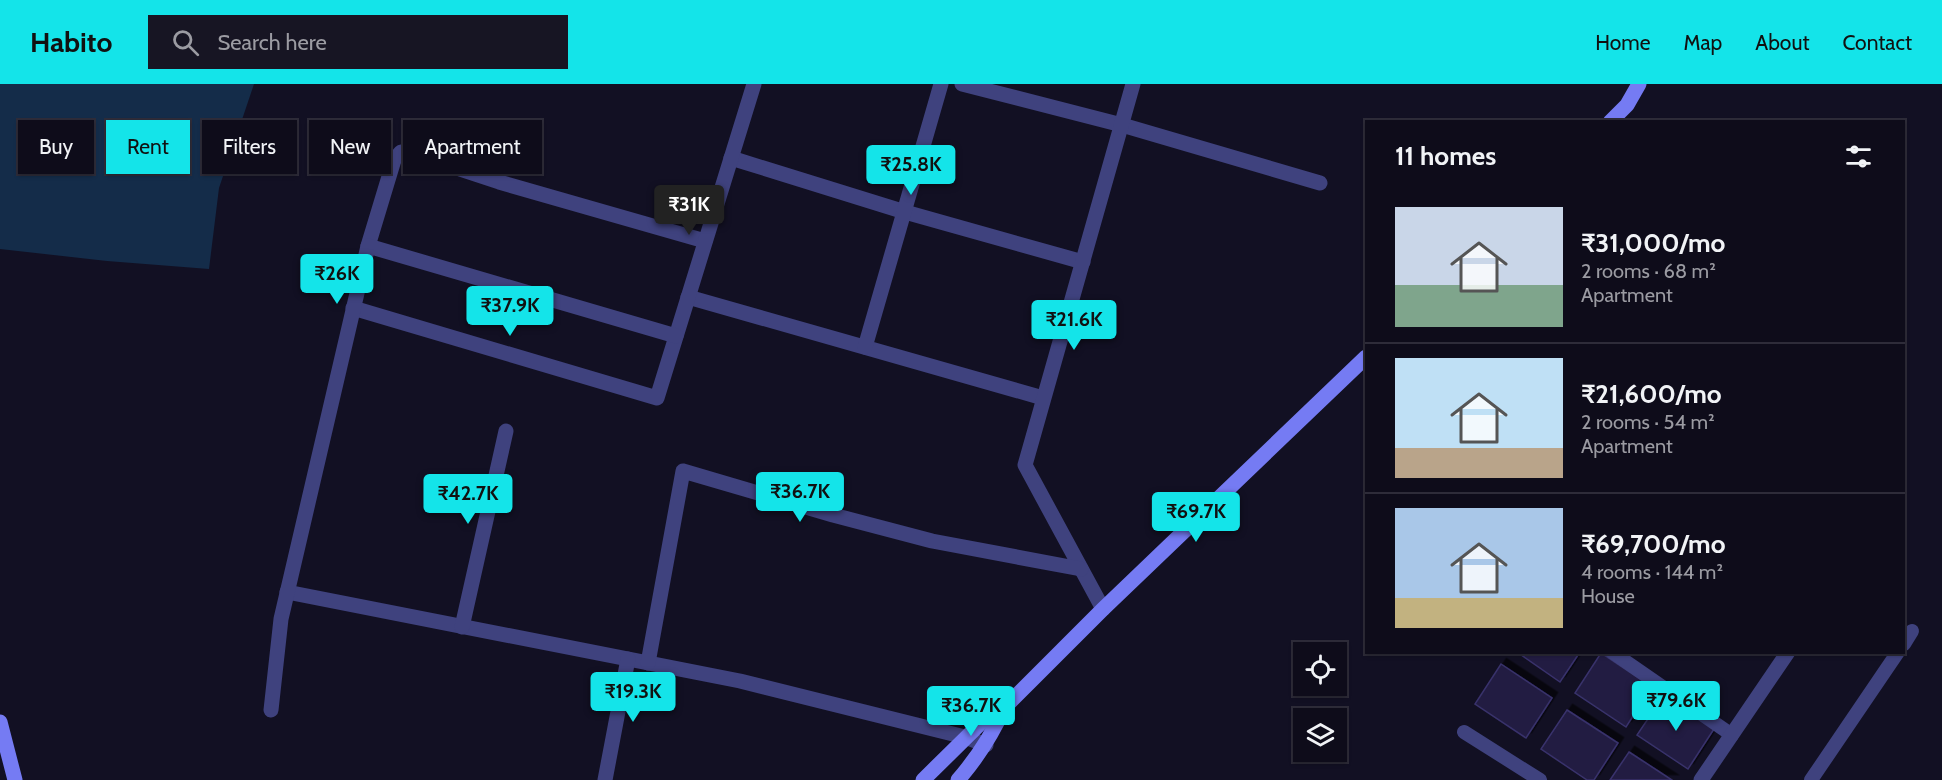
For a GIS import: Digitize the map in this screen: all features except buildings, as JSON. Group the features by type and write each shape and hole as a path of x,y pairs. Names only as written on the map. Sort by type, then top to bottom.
{"street":[{"path":"353,308 657,398 754,84"},
{"path":"865,347 941,84"},
{"path":"962,84 1122,125 1320,183"},
{"path":"1102,609 1025,465 1133,84"},
{"path":"1612,120 1627,105 1639,84"},
{"path":"271,710 280,619 368,246 394,160 401,152 411,153 499,182 705,241"},
{"path":"731,159 905,212 1083,262"},
{"path":"368,246 676,336"},
{"path":"688,297 1043,398"},
{"path":"923,780 986,718 1004,708 1102,609 1365,358"},
{"path":"462,627 506,431"},
{"path":"648,663 683,471 932,541 1080,569"},
{"path":"287,592 740,681 965,737 986,745"},
{"path":"1701,780 1787,654"},
{"path":"605,780 628,659"},
{"path":"958,780 986,745 1004,708"},
{"path":"0,722 15,780"}],"lane":[{"path":"1905,642 1912,631"},
{"path":"1615,654 1732,735"},
{"path":"1811,780 1897,654"},
{"path":"1464,732 1540,780"}],"water":[{"path":"0,84 254,84 242,120 202,120 202,174 224,174 219,188 209,269 0,249"}]}
